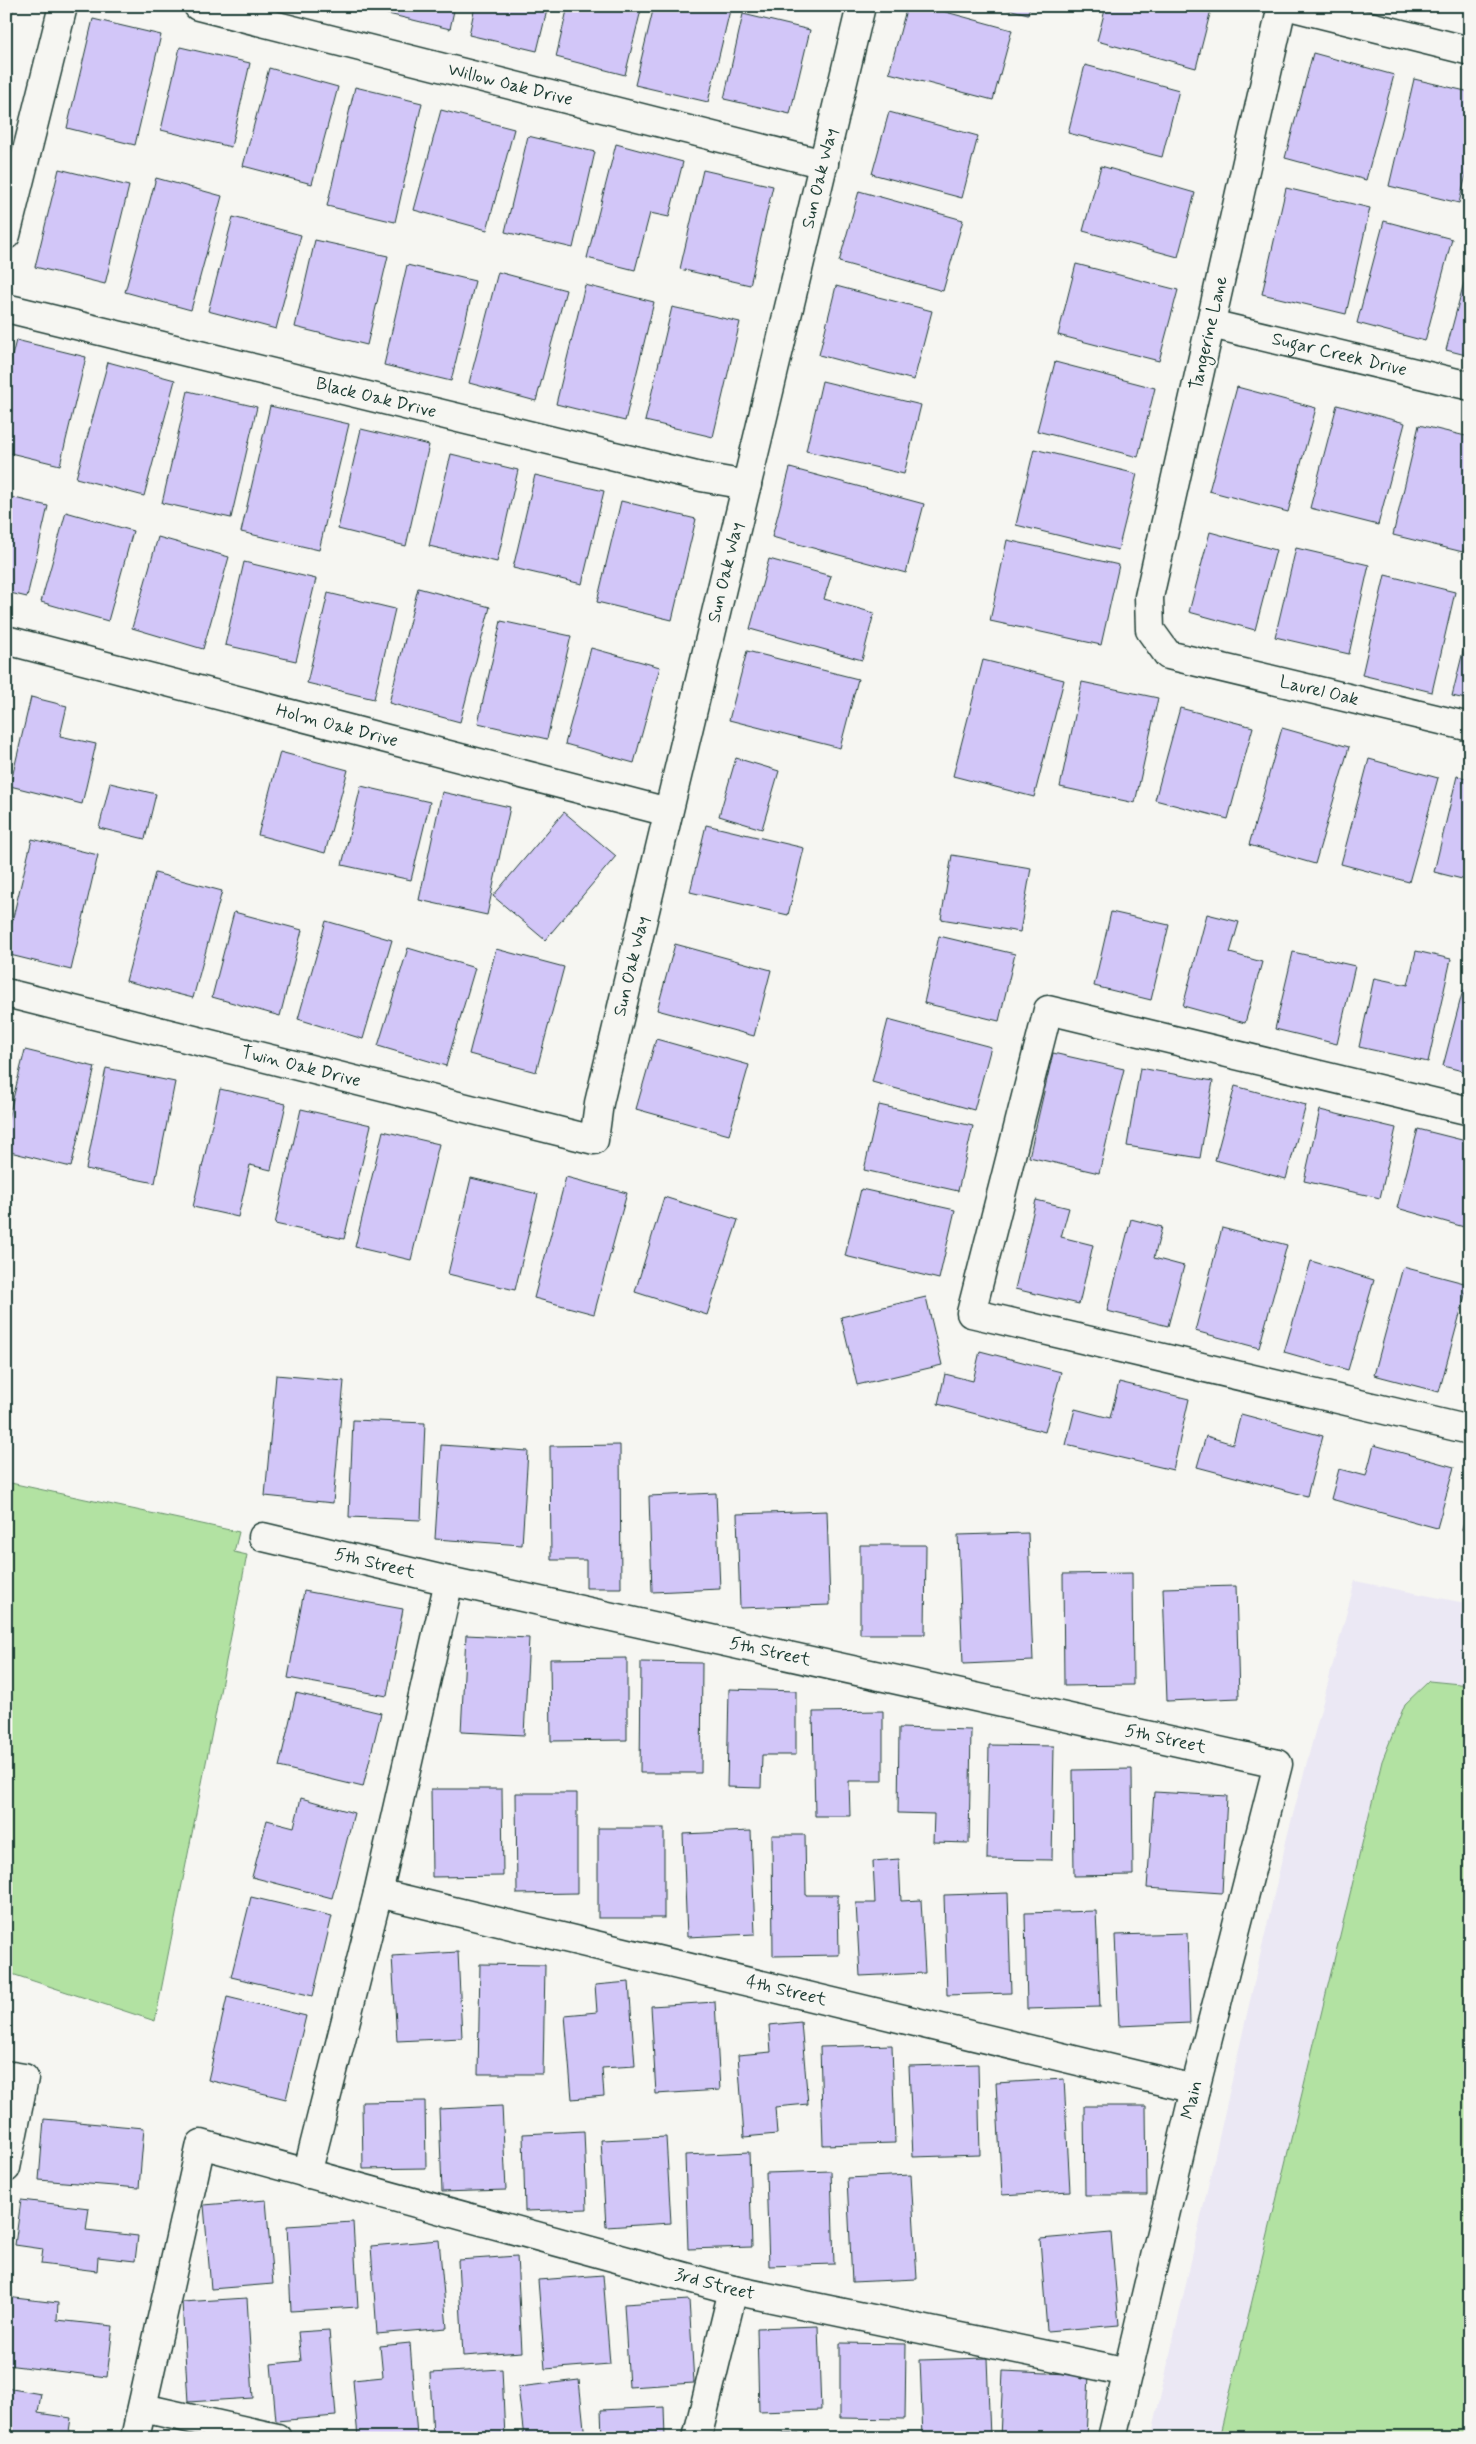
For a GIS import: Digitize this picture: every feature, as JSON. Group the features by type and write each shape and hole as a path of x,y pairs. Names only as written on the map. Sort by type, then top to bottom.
{"street":[{"path":"6,235 63,6"},
{"name":"Willow Oak Drive","path":"198,6 787,153 824,164"},
{"name":"Sun Oak Way","path":"594,1140 599,1103 861,6"},
{"name":"Tangerine Lane","path":"1168,655 1150,630 1149,597 1282,6"},
{"path":"1289,6 1470,51"},
{"name":"Black Oak Drive","path":"6,308 691,475 747,485"},
{"name":"Sugar Creek Drive","path":"1211,324 1470,386"},
{"name":"Holm Oak Drive","path":"6,640 668,812"},
{"name":"Laurel Oak","path":"1168,655 1470,727"},
{"name":"Twin Oak Drive","path":"6,993 594,1140"},
{"path":"1470,1111 1048,1010 971,1313 1470,1430"},
{"name":"5th Street","path":"263,1537 449,1581 1278,1764"},
{"path":"307,2174 378,1893 449,1581"},
{"name":"Main","path":"1112,2438 1195,2088 1278,1764"},
{"name":"4th Street","path":"378,1893 1195,2088"},
{"path":"6,2075 24,2078 6,2168"},
{"name":"3rd Street","path":"143,2408 202,2144 733,2290 1128,2372"},
{"path":"697,2438 733,2290"},
{"path":"136,2438 143,2408 277,2438"}],"shaded area":[{"path":"1355,1581 1470,1604 1470,1685 1428,1681 1405,1704 1382,1761 1219,2438 1151,2438 1287,1837"}],"green space":[{"path":"6,1482 239,1532 234,1552 247,1555 155,2021 6,1972"},
{"path":"1429,1681 1470,1685 1470,2438 1219,2438 1382,1761 1405,1704"}],"building":[{"path":"6,6 14,6 6,40"},
{"path":"381,6 455,6 450,29 380,12"},
{"path":"475,6 548,6 537,51 469,35"},
{"path":"568,6 642,6 625,75 556,57"},
{"path":"654,6 731,6 708,102 635,85"},
{"path":"907,6 924,6 1012,30 993,100 889,73"},
{"path":"996,6 1030,6 1028,14"},
{"path":"1106,6 1212,6 1196,68 1097,41"},
{"path":"743,14 810,30 790,114 724,99"},
{"path":"93,19 161,35 135,145 67,128"},
{"path":"180,47 250,63 231,147 161,130"},
{"path":"1313,53 1394,75 1366,180 1285,158"},
{"path":"1085,65 1179,90 1162,157 1068,133"},
{"path":"269,68 338,87 312,184 243,166"},
{"path":"1414,79 1470,92 1470,159 1459,203 1389,186"},
{"path":"355,87 422,103 395,222 327,206"},
{"path":"441,110 514,129 487,230 414,210"},
{"path":"889,112 978,136 962,198 872,174"},
{"path":"528,136 595,152 573,248 505,232"},
{"path":"616,144 683,162 669,217 650,213 635,270 587,258"},
{"path":"1101,166 1195,193 1178,257 1083,231"},
{"path":"59,169 129,186 105,284 35,267"},
{"path":"703,170 773,186 750,285 680,269"},
{"path":"156,178 222,196 191,310 125,292"},
{"path":"1286,188 1370,208 1346,314 1262,294"},
{"path":"859,191 963,220 943,291 839,262"},
{"path":"233,217 301,235 276,329 208,311"},
{"path":"1384,221 1452,239 1425,341 1357,323"},
{"path":"315,240 388,256 367,345 295,327"},
{"path":"1470,260 1470,356 1446,350"},
{"path":"1076,264 1178,290 1159,361 1058,335"},
{"path":"407,265 475,281 451,381 384,365"},
{"path":"498,272 566,290 536,401 469,383"},
{"path":"585,285 654,302 625,421 556,404"},
{"path":"836,286 932,311 914,380 819,355"},
{"path":"672,307 740,322 713,437 645,421"},
{"path":"16,340 86,357 60,465 6,452 6,380"},
{"path":"108,362 175,380 144,496 76,478"},
{"path":"1055,362 1155,388 1138,457 1037,431"},
{"path":"822,381 921,405 904,474 806,451"},
{"path":"1237,387 1316,408 1288,512 1209,491"},
{"path":"188,391 257,407 231,518 162,503"},
{"path":"1337,405 1405,423 1378,525 1310,508"},
{"path":"270,406 349,424 319,550 241,532"},
{"path":"1419,425 1470,437 1470,524 1463,552 1393,535"},
{"path":"361,429 429,445 406,546 338,529"},
{"path":"1034,449 1137,474 1118,550 1016,525"},
{"path":"451,454 518,470 497,562 429,546"},
{"path":"790,468 924,504 906,573 772,537"},
{"path":"535,475 604,491 582,584 513,568"},
{"path":"6,496 48,506 27,597 6,592"},
{"path":"621,501 696,519 672,620 597,602"},
{"path":"66,512 133,531 108,621 41,602"},
{"path":"1210,532 1276,550 1255,630 1189,612"},
{"path":"158,537 229,557 203,649 132,628"},
{"path":"1007,540 1119,565 1101,645 990,621"},
{"path":"1296,548 1369,565 1349,654 1275,637"},
{"path":"769,559 831,576 824,599 874,613 862,660 750,629"},
{"path":"244,562 316,579 296,661 225,645"},
{"path":"1385,575 1455,592 1432,692 1362,675"},
{"path":"418,588 490,607 460,722 389,703"},
{"path":"328,593 395,609 374,699 307,683"},
{"path":"501,621 571,636 547,739 478,723"},
{"path":"1470,623 1470,700 1452,696"},
{"path":"591,648 660,667 634,763 565,744"},
{"path":"747,651 858,679 840,748 729,720"},
{"path":"983,660 1064,680 1034,797 953,776"},
{"path":"1082,682 1158,698 1135,803 1060,787"},
{"path":"31,697 67,706 60,736 96,744 82,804 10,786"},
{"path":"1180,708 1253,727 1228,819 1155,800"},
{"path":"1282,728 1349,747 1315,864 1249,845"},
{"path":"280,752 348,770 325,853 258,835"},
{"path":"736,758 779,771 762,829 719,816"},
{"path":"1369,759 1438,778 1409,882 1341,864"},
{"path":"1457,776 1470,779 1470,881 1434,872"},
{"path":"110,783 156,794 145,839 99,828"},
{"path":"361,786 430,802 411,880 342,865"},
{"path":"442,792 510,807 487,915 419,900"},
{"path":"564,812 616,856 545,940 493,896"},
{"path":"706,825 804,848 788,915 690,892"},
{"path":"32,839 98,855 71,970 6,954 6,946"},
{"path":"952,855 1031,868 1020,932 941,919"},
{"path":"155,873 222,891 193,998 126,981"},
{"path":"234,912 302,930 280,1016 212,997"},
{"path":"1111,912 1169,925 1151,1000 1094,986"},
{"path":"1207,914 1239,922 1230,953 1262,962 1245,1023 1183,1006"},
{"path":"326,921 392,940 363,1039 298,1019"},
{"path":"939,936 1015,954 999,1021 924,1003"},
{"path":"675,944 771,970 754,1036 657,1010"},
{"path":"408,948 475,968 446,1066 378,1046"},
{"path":"496,949 564,967 536,1072 469,1054"},
{"path":"1416,951 1451,959 1428,1062 1359,1047 1374,978 1408,985"},
{"path":"1293,952 1355,966 1337,1044 1275,1029"},
{"path":"1463,990 1470,992 1470,1073 1443,1066"},
{"path":"888,1020 991,1047 974,1110 872,1082"},
{"path":"656,1039 749,1065 729,1135 636,1109"},
{"path":"25,1050 95,1067 71,1167 6,1151 6,1127"},
{"path":"1053,1053 1124,1069 1099,1173 1029,1157"},
{"path":"106,1068 175,1082 155,1183 86,1169"},
{"path":"1140,1068 1213,1081 1200,1158 1127,1146"},
{"path":"1235,1086 1306,1105 1286,1179 1215,1160"},
{"path":"220,1089 286,1104 271,1170 250,1165 238,1217 193,1207"},
{"path":"879,1105 973,1126 958,1191 864,1170"},
{"path":"301,1109 371,1125 344,1239 275,1224"},
{"path":"1320,1110 1396,1128 1380,1198 1304,1181"},
{"path":"1418,1129 1470,1142 1470,1205 1464,1227 1397,1208"},
{"path":"383,1131 439,1144 411,1260 355,1247"},
{"path":"566,1177 627,1193 594,1314 534,1298"},
{"path":"471,1178 538,1194 515,1290 448,1274"},
{"path":"861,1189 955,1210 939,1279 845,1256"},
{"path":"664,1197 738,1220 707,1315 635,1292"},
{"path":"1036,1200 1069,1208 1061,1237 1093,1245 1079,1304 1015,1289"},
{"path":"1131,1219 1162,1227 1154,1258 1184,1266 1168,1326 1107,1311"},
{"path":"1222,1228 1287,1245 1259,1348 1195,1331"},
{"path":"1311,1261 1374,1280 1348,1370 1284,1352"},
{"path":"1403,1267 1468,1284 1439,1392 1374,1375"},
{"path":"926,1297 942,1365 857,1385 841,1317"},
{"path":"980,1351 1061,1372 1045,1432 938,1404 945,1374 973,1381"},
{"path":"1470,1371 1470,1397 1464,1395"},
{"path":"276,1375 344,1381 333,1503 265,1496"},
{"path":"1119,1382 1189,1399 1173,1470 1066,1445 1075,1409 1110,1418"},
{"path":"1241,1414 1323,1436 1307,1496 1197,1467 1206,1436 1233,1444"},
{"path":"353,1420 425,1423 421,1520 349,1517"},
{"path":"441,1445 528,1451 522,1545 435,1539"},
{"path":"620,1445 621,1588 586,1588 586,1560 551,1560 550,1446"},
{"path":"1374,1445 1454,1467 1437,1528 1331,1499 1339,1469 1366,1476"},
{"path":"716,1493 720,1589 652,1592 649,1496"},
{"path":"1470,1499 1470,1532 1462,1530"},
{"path":"827,1511 830,1605 740,1608 737,1514"},
{"path":"1028,1533 1033,1661 963,1664 958,1535"},
{"path":"860,1545 926,1545 925,1634 860,1634"},
{"path":"1132,1573 1133,1685 1064,1686 1063,1574"},
{"path":"1236,1586 1239,1698 1167,1701 1163,1588"},
{"path":"304,1591 403,1609 387,1696 288,1678"},
{"path":"466,1635 529,1638 524,1735 461,1732"},
{"path":"627,1658 627,1740 551,1741 550,1659"},
{"path":"641,1662 702,1663 701,1773 640,1773"},
{"path":"729,1689 796,1691 796,1755 762,1755 761,1788 727,1787"},
{"path":"296,1693 381,1713 363,1787 279,1767"},
{"path":"883,1711 883,1781 849,1781 850,1816 815,1816 813,1712"},
{"path":"899,1728 971,1730 969,1843 933,1842 934,1814 898,1813"},
{"path":"989,1745 1054,1746 1052,1860 987,1859"},
{"path":"1132,1769 1133,1875 1074,1876 1073,1770"},
{"path":"431,1789 502,1789 503,1876 432,1877"},
{"path":"1154,1792 1227,1796 1222,1893 1147,1888"},
{"path":"516,1793 577,1793 577,1893 517,1894"},
{"path":"301,1798 354,1813 332,1898 252,1877 267,1820 294,1827"},
{"path":"598,1828 664,1828 664,1918 598,1918"},
{"path":"751,1831 755,1934 687,1937 683,1834"},
{"path":"772,1835 805,1835 806,1895 838,1895 839,1955 773,1956"},
{"path":"899,1859 901,1901 921,1900 925,1973 860,1976 856,1903 875,1903 873,1861"},
{"path":"1008,1893 1011,1993 947,1995 944,1895"},
{"path":"251,1897 332,1916 313,1996 231,1977"},
{"path":"1096,1911 1100,2007 1027,2009 1025,1913"},
{"path":"1187,1933 1190,2023 1119,2026 1115,1935"},
{"path":"458,1952 462,2038 397,2041 392,1956"},
{"path":"480,1964 545,1965 543,2074 478,2074"},
{"path":"629,1982 635,2066 602,2068 604,2096 572,2099 565,2015 597,2012 595,1985"},
{"path":"227,1997 306,2016 286,2099 208,2080"},
{"path":"715,2002 720,2090 656,2094 651,2006"},
{"path":"801,2022 808,2104 775,2107 777,2134 744,2137 738,2055 771,2052 769,2025"},
{"path":"892,2045 895,2143 823,2145 820,2047"},
{"path":"978,2064 980,2155 913,2157 909,2066"},
{"path":"1064,2079 1070,2191 1002,2195 996,2083"},
{"path":"425,2101 426,2168 363,2169 362,2102"},
{"path":"502,2106 506,2190 442,2192 439,2109"},
{"path":"1084,2106 1146,2106 1147,2195 1085,2195"},
{"path":"44,2119 144,2128 139,2188 39,2180"},
{"path":"584,2131 587,2209 525,2211 523,2134"},
{"path":"666,2137 671,2223 606,2227 601,2140"},
{"path":"749,2152 752,2247 688,2249 685,2155"},
{"path":"831,2171 834,2264 769,2266 766,2173"},
{"path":"911,2175 917,2279 852,2282 847,2178"},
{"path":"21,2200 89,2208 86,2230 138,2236 135,2261 98,2257 97,2271 41,2264 43,2249 15,2245"},
{"path":"266,2200 273,2284 211,2289 204,2205"},
{"path":"353,2222 358,2307 291,2311 287,2226"},
{"path":"1111,2233 1119,2325 1047,2331 1040,2239"},
{"path":"439,2240 447,2328 377,2334 371,2246"},
{"path":"517,2256 522,2352 463,2356 458,2260"},
{"path":"603,2275 610,2364 545,2369 538,2280"},
{"path":"6,2297 58,2303 57,2320 113,2326 107,2377 6,2365"},
{"path":"247,2298 253,2398 188,2402 182,2302"},
{"path":"689,2300 694,2383 629,2387 624,2304"},
{"path":"818,2326 821,2410 759,2412 757,2328"},
{"path":"329,2330 336,2416 276,2421 271,2364 301,2361 298,2332"},
{"path":"410,2343 417,2436 358,2438 353,2380 383,2377 380,2346"},
{"path":"840,2343 906,2344 905,2419 840,2418"},
{"path":"987,2358 990,2438 923,2438 920,2360"},
{"path":"502,2369 505,2438 433,2438 430,2373"},
{"path":"1003,2371 1089,2375 1086,2438 1000,2438"},
{"path":"579,2380 585,2438 524,2438 518,2387"},
{"path":"6,2388 41,2394 38,2413 71,2418 68,2438 6,2438"},
{"path":"664,2407 665,2438 602,2438 601,2410"},
{"path":"799,2433 799,2438 738,2438 738,2436"}]}
